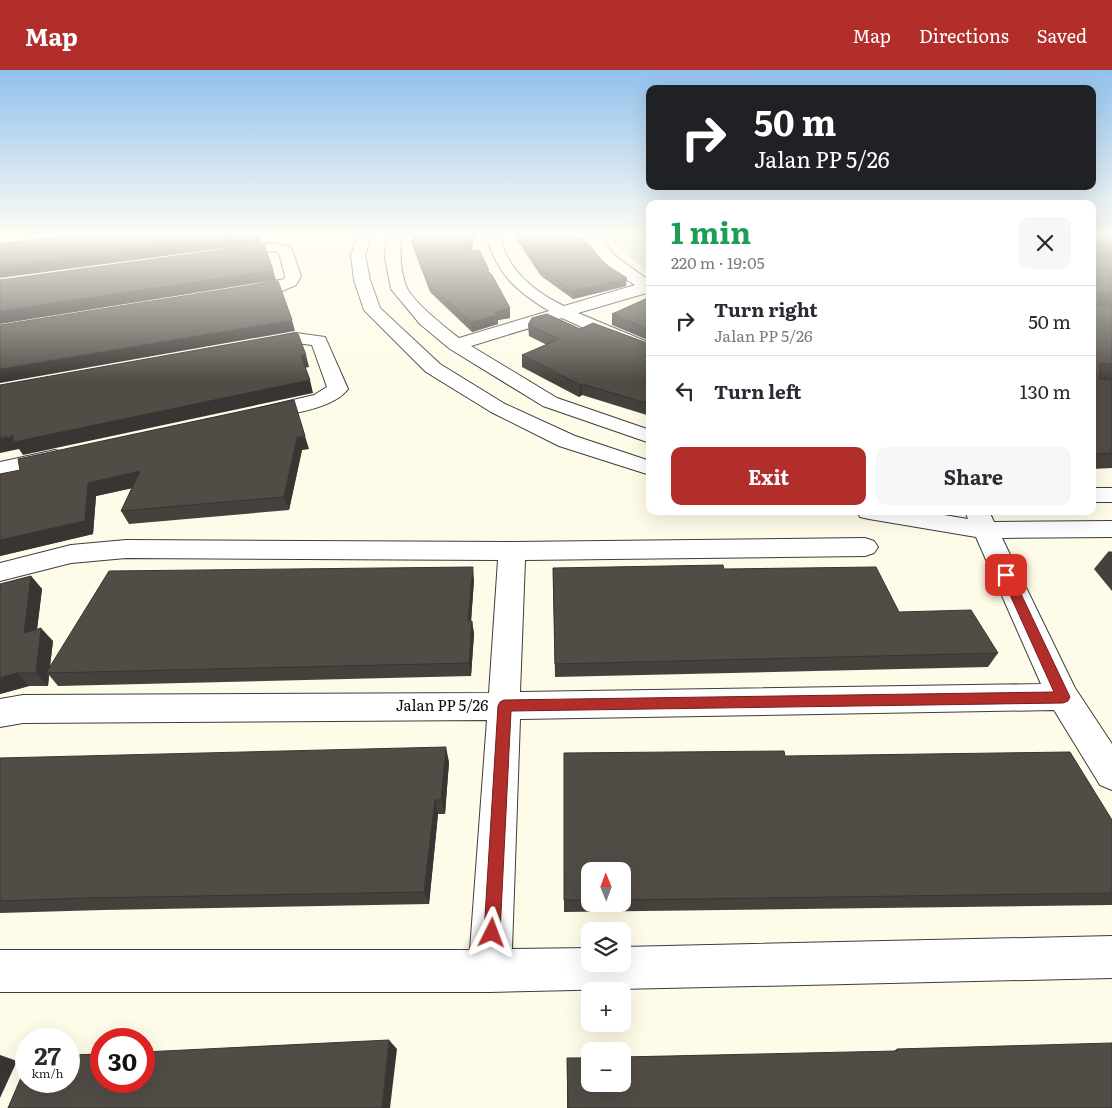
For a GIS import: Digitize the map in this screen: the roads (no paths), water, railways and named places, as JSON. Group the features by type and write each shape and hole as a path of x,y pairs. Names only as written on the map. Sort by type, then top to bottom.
{"street":[{"path":"224,295 286,284"},
{"path":"363,284 372,310 433,368 498,408 567,441 646,467"},
{"path":"398,284 399,289 426,320 456,345 550,402 646,436"},
{"path":"522,284 541,301 646,347"},
{"path":"456,345 646,288"},
{"path":"243,417 321,400 338,389 319,341 308,338 296,338 248,347"},
{"path":"0,469 78,452"},
{"path":"1096,495 1112,495"},
{"path":"914,515 1112,529"},
{"path":"981,521 1063,697 1112,774"},
{"path":"0,572 71,554 118,550 512,551 865,547"},
{"path":"490,971 512,551"},
{"name":"Jalan PP 5/26","path":"0,713 23,709 66,708 504,706 1063,697"},
{"path":"0,971 490,971 1112,957"}]}
